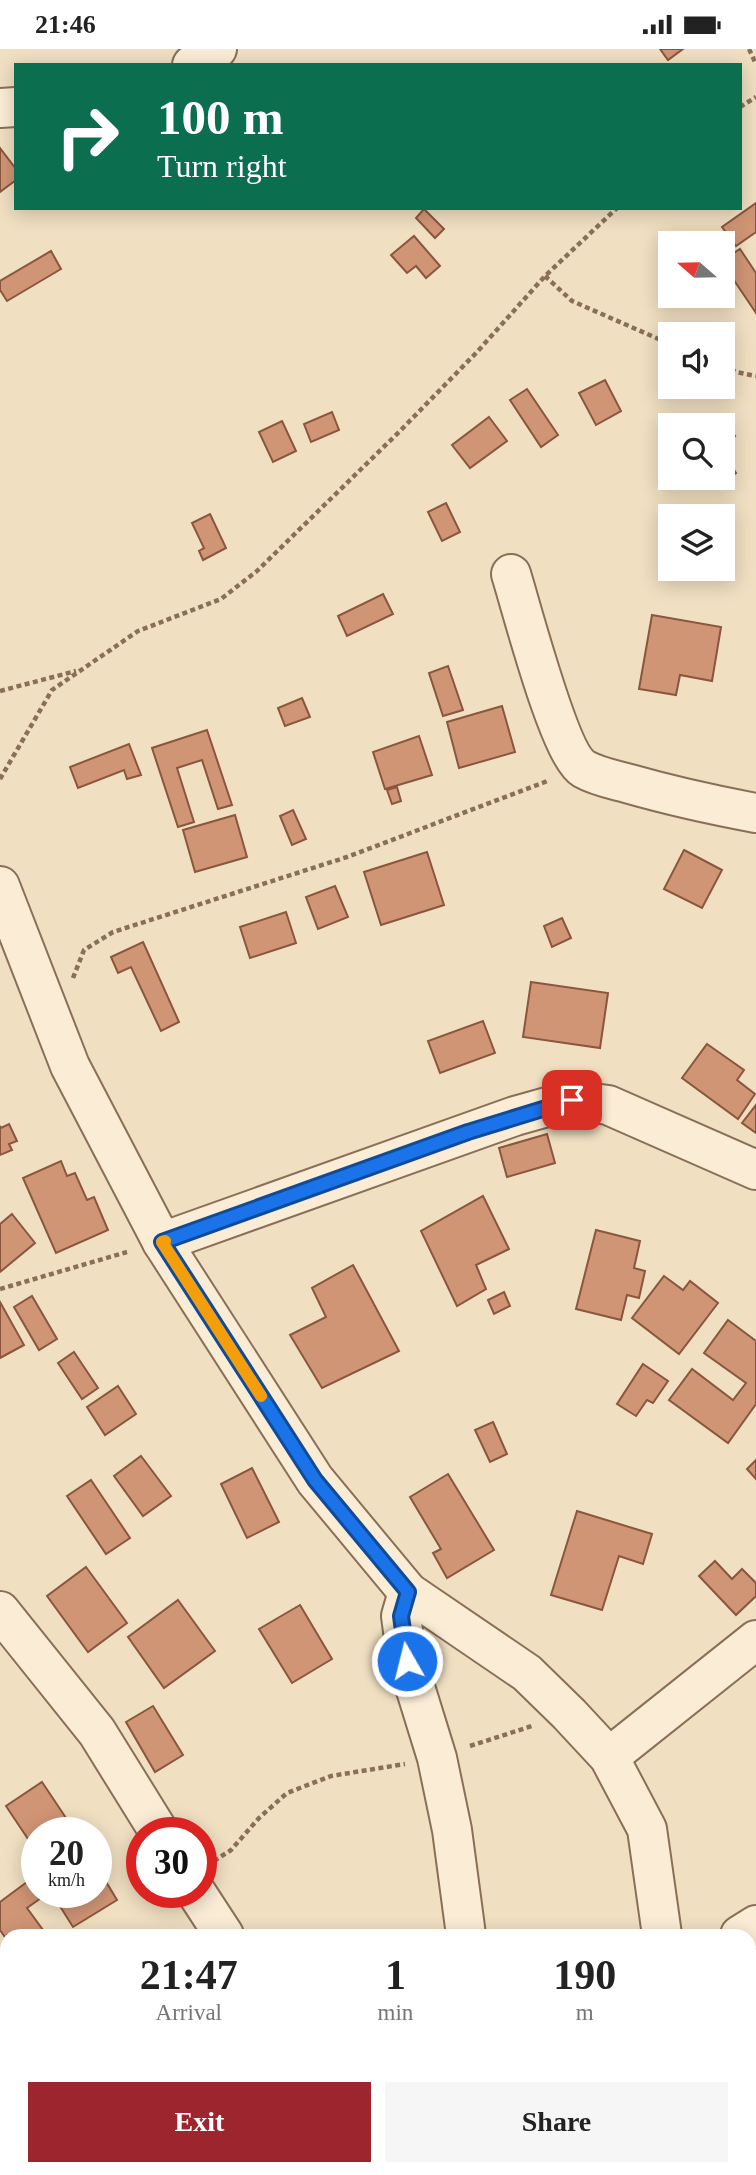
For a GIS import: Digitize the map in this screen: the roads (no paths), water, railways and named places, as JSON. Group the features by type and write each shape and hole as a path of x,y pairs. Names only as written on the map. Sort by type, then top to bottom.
{"street":[{"path":"195,63 217,49"},
{"path":"511,574 554,714 582,768 690,801 756,813"},
{"path":"0,886 70,1066 162,1242 315,1480 408,1592 527,1673 609,1758 647,1829 662,1929"},
{"path":"162,1242 489,1125 572,1100 608,1105 756,1170"},
{"path":"408,1592 401,1616 407,1661 437,1758 452,1830 465,1929"},
{"path":"0,1611 97,1732 150,1817"},
{"path":"609,1758 756,1640"},
{"path":"215,1908 222,1929"}]}
